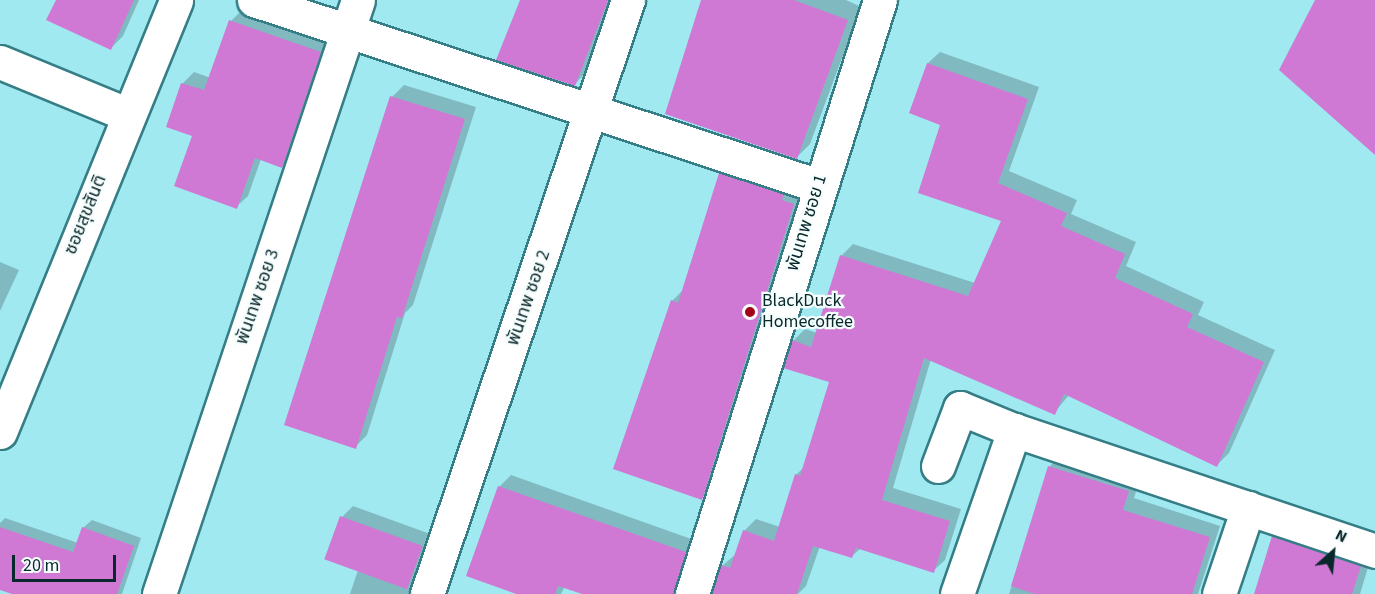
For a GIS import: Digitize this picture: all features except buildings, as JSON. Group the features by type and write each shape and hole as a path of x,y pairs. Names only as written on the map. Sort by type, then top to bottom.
{"street":[{"name":"ซอยสุขสันติ","path":"0,432 126,114 176,0"},
{"path":"254,0 346,33 819,186"},
{"name":"พันเทพ ซอย 3","path":"159,594 358,0"},
{"name":"พันเทพ ซอย 2","path":"427,594 593,113 628,0"},
{"name":"พันเทพ ซอย 1","path":"692,594 819,186 876,12"},
{"path":"0,62 126,114"},
{"path":"938,466 960,408 1014,430 1375,551"},
{"path":"957,594 1014,430"},
{"path":"1219,594 1248,508"}],"place":[{"name":"BlackDuck Homecoffee","path":"750,312"}]}
